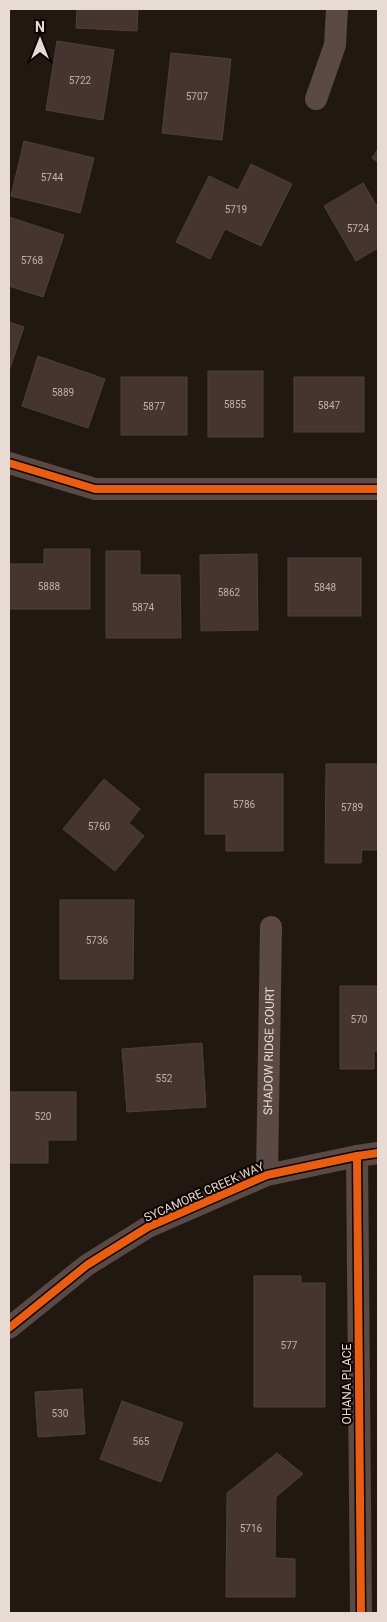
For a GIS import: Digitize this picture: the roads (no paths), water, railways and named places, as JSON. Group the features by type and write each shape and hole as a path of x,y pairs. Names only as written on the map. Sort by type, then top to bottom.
{"street":[{"path":"316,99 336,45 337,9"},
{"path":"9,463 95,488 378,488"},
{"name":"SHADOW RIDGE COURT","path":"267,1175 271,927"},
{"name":"SYCAMORE CREEK WAY","path":"9,1328 86,1265 148,1227 267,1175 368,1154"},
{"name":"OHANA PLACE","path":"360,1613 368,1154"}]}
